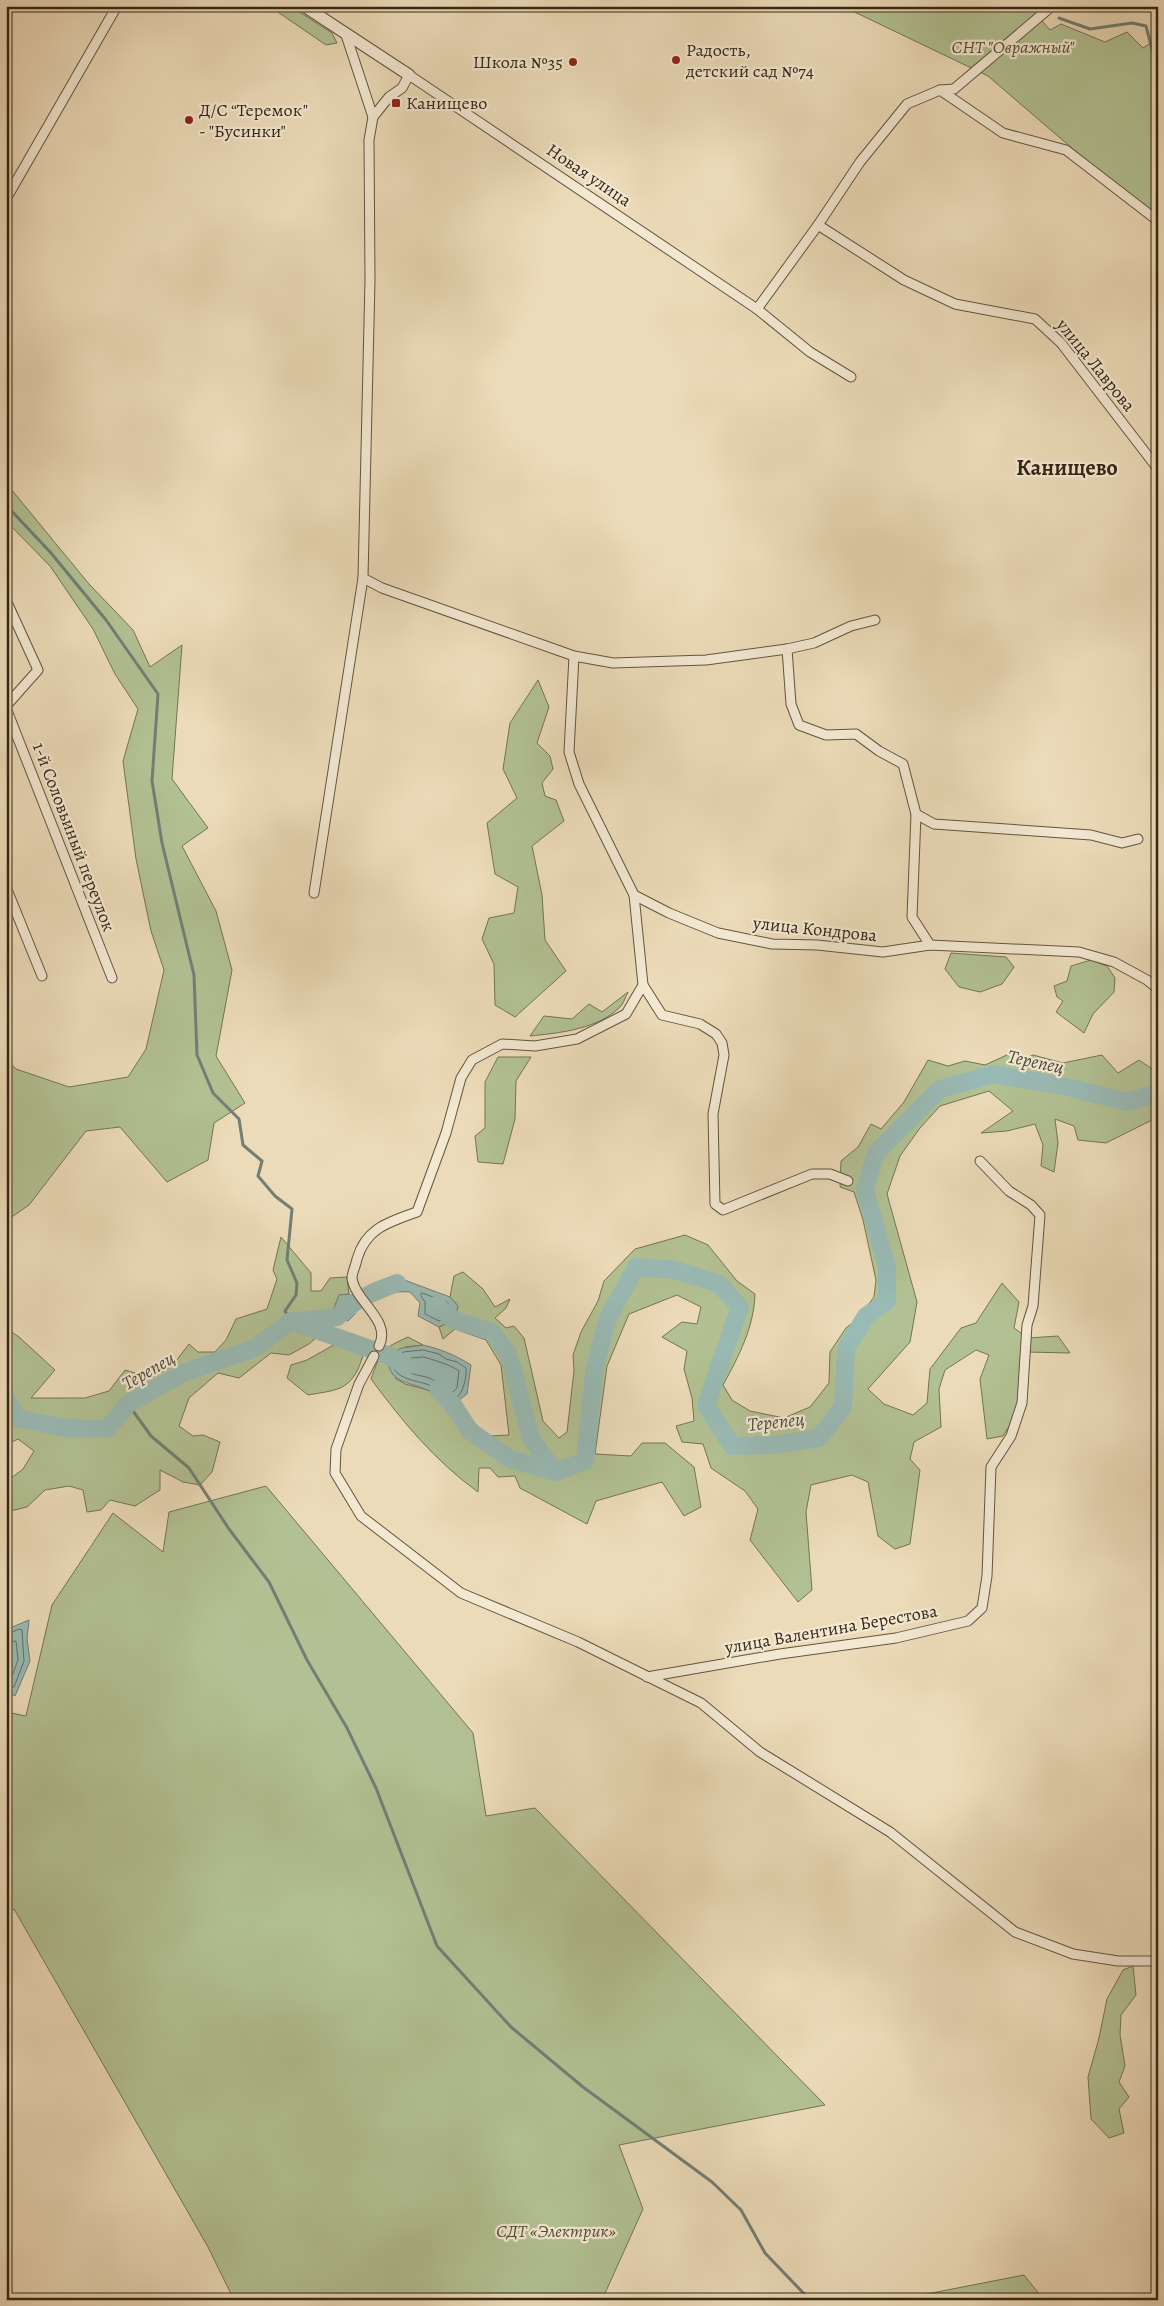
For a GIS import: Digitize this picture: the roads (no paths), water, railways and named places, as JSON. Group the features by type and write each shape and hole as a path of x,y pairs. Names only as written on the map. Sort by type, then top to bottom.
{"street":[{"path":"6,199 117,6"},
{"name":"Новая улица","path":"304,6 757,308 810,352 851,377"},
{"path":"757,308 818,225 860,162 907,104 940,90 954,89 1052,6"},
{"path":"314,893 363,578 370,280 369,140 373,117 346,34"},
{"path":"373,117 389,97 402,88 409,75"},
{"path":"940,90 1003,133 1066,150 1158,221"},
{"name":"улица Лаврова","path":"818,225 904,280 955,304 1035,319 1054,337 1158,469"},
{"path":"363,578 382,588 574,656 622,663 706,660 787,649 814,643 851,626 875,620"},
{"path":"6,600 38,670 6,707"},
{"path":"787,649 791,704 799,725 826,735 856,734 879,751 903,764 916,814 912,917 930,945"},
{"path":"574,656 570,752 578,784 634,894 643,985 662,1015 700,1024 716,1034 722,1043 724,1055 713,1114 715,1204 724,1210 812,1174 830,1174 848,1180"},
{"name":"1-й Соловьиный переулок","path":"6,707 112,978"},
{"path":"916,814 934,824 1091,834 1122,843 1138,839"},
{"path":"6,887 42,976"},
{"name":"улица Кондрова","path":"634,894 669,913 718,932 772,944 817,944 883,952 930,945 1079,952 1114,962 1147,980 1158,989"},
{"path":"378,1346 381,1341 380,1326 358,1293 352,1277 360,1249 381,1225 417,1212 446,1133 461,1078 472,1060 502,1044 535,1046 577,1039 626,1014 643,985"},
{"name":"улица Валентина Берестова","path":"647,1677 780,1654 896,1638 968,1621 982,1608 987,1576 991,1467 1011,1436 1022,1403 1026,1325 1033,1306 1040,1215 1031,1205 1009,1191 980,1161"},
{"path":"374,1356 359,1384 336,1448 335,1473 361,1516 461,1593 578,1642 701,1703 760,1752 890,1832 1015,1932 1073,1954 1118,1961 1158,1962"}],"water":[{"path":"399,1278 450,1297 458,1306 454,1320 439,1327 418,1316 420,1303 410,1292 374,1292 382,1280"},
{"path":"349,1294 358,1307 355,1314 348,1321 337,1317 334,1308 339,1295"},
{"path":"423,1345 449,1353 471,1365 467,1394 453,1405 442,1402 427,1390 400,1380 391,1372 387,1355 402,1348"},
{"path":"29,1620 27,1639 30,1661 15,1696 6,1691 6,1632 10,1628"}],"waterway":[{"path":"1059,18 1090,29 1132,23 1146,26 1158,72"},
{"path":"6,505 51,553 106,620 158,694 152,781 162,843 194,975 197,1055 213,1093 239,1119 243,1145 262,1161 258,1176 275,1196 292,1209 287,1260 297,1283 296,1295 285,1311 291,1321"},
{"name":"Терепец","path":"438,1389 453,1405 470,1431 510,1459 555,1472 585,1461 595,1366 608,1318 636,1267 675,1270 719,1284 740,1307 706,1405 732,1446 775,1445 819,1438 843,1407 846,1349 866,1316 887,1301 887,1267 865,1190 876,1153 940,1089 994,1074 1067,1087 1127,1102 1158,1093"},
{"name":"Терепец","path":"298,1321 337,1317 355,1302 397,1283"},
{"name":"Терепец","path":"436,1305 454,1320 492,1332 509,1355 531,1438 555,1472"},
{"name":"Терепец","path":"6,1398 17,1418 64,1428 107,1429 128,1404 183,1373 255,1348 291,1321 387,1355 407,1366"},
{"path":"128,1404 151,1436 189,1468 229,1529 269,1582 307,1660 347,1728 376,1788 437,1946 511,2027 583,2087 712,2182 741,2210 765,2253 810,2300"}],"place":[{"name":"Радость, детский сад №74","path":"676,60"},
{"name":"Школа №35","path":"573,62"},
{"name":"Канищево","path":"396,103"},
{"name":"Д/С “Теремок\" - \"Бусинки\"","path":"189,120"}],"district":[{"name":"Канищево","path":"1067,467"}],"park label":[{"name":"СНТ \"Овражный\"","path":"1013,47"},
{"name":"СДТ «Электрик»","path":"556,2231"}]}
